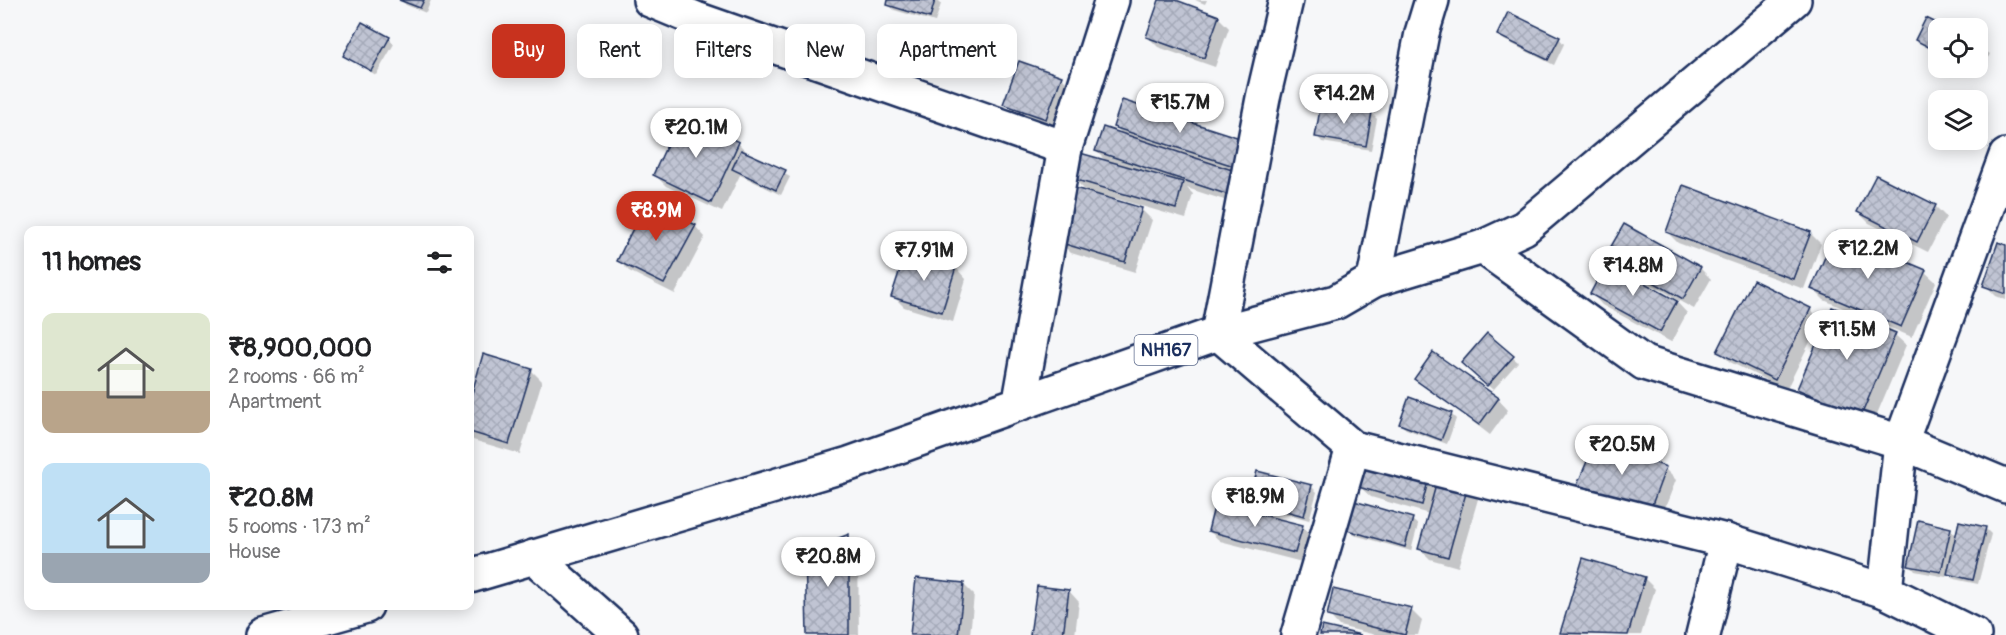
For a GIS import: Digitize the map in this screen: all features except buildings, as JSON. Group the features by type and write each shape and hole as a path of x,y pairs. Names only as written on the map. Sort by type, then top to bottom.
{"main road":[{"path":"650,0 696,19 1065,148"},
{"path":"1020,401 1065,148 1112,0"},
{"path":"1286,0 1263,98 1218,333 1353,448 1726,541 1885,591 1974,635"},
{"path":"1374,280 1422,33 1432,0"},
{"name":"NH167","path":"474,575 849,464 1020,401 1218,333 1336,302 1374,280 1483,247 1524,228 1794,0"},
{"path":"1885,591 1901,442 2006,156"},
{"path":"1483,247 1644,363 1901,442 2006,486"},
{"path":"1298,635 1353,448"},
{"path":"1703,635 1726,541"},
{"path":"534,557 621,635"},
{"path":"263,635 352,610"}]}
